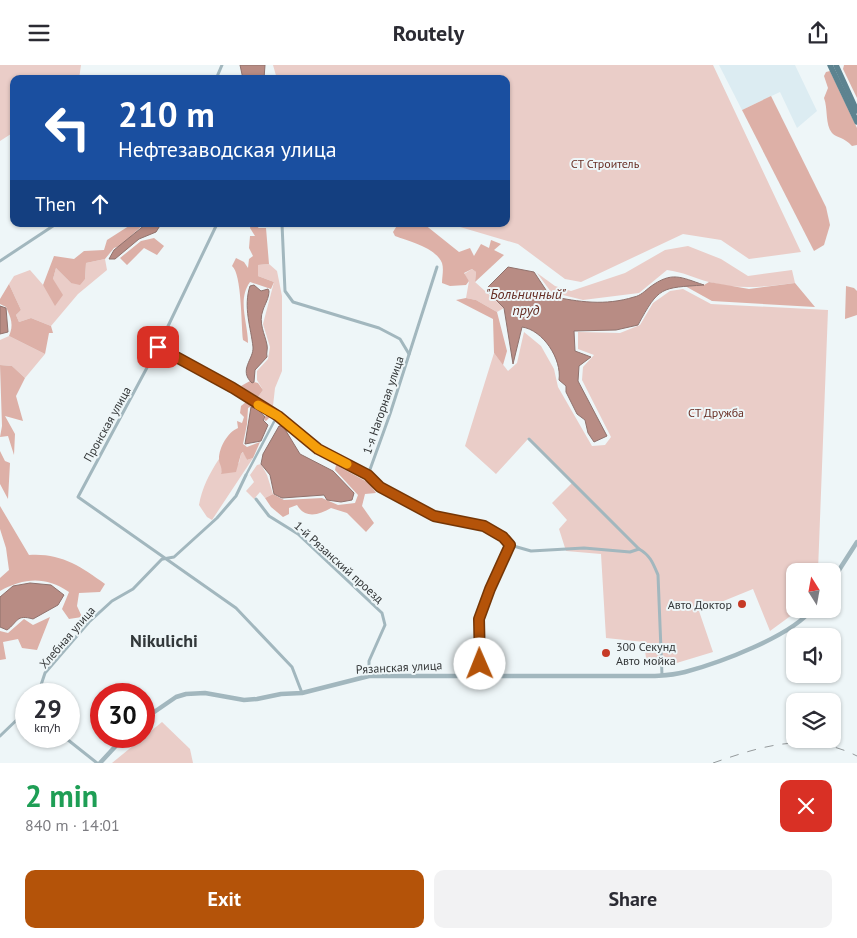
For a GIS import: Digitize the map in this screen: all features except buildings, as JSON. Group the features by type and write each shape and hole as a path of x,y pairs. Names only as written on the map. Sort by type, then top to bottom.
{"main road":[{"path":"830,65 857,122"},
{"path":"836,65 857,111"}],"street":[{"path":"0,261 51,227"},
{"name":"Пронская улица","path":"162,559 78,497 158,347 216,227"},
{"path":"282,227 285,291 293,302 379,328 400,339 410,354"},
{"name":"1-я Нагорная улица","path":"158,347 233,388 278,416 318,449 368,475 438,267"},
{"path":"162,559 174,557 217,518 236,496 278,416"},
{"path":"529,439 638,549 647,553 658,575 662,675"},
{"path":"368,475 380,487 434,516 484,526 503,537 510,545 531,551 584,548 630,552 638,549"},
{"name":"1-й Рязанский проезд","path":"256,499 269,516 298,534 382,613 385,625 369,661 369,676"},
{"path":"841,567 857,542"},
{"path":"480,675 479,619 510,545"},
{"path":"162,559 175,565 236,609 292,667 302,693"},
{"name":"Хлебная улица","path":"42,683 45,673 89,622 112,601 132,589 162,559"},
{"name":"Рязанская улица","path":"155,711 176,697 186,694 205,693 244,700 302,693 369,676 662,675 685,672 760,643 796,625 803,618"},
{"path":"0,736 15,721"},
{"path":"0,727 4,731"},
{"path":"79,748 99,763 113,748"}],"shaded area":[{"path":"719,65 795,65 817,111 797,128 780,92 742,110"},
{"path":"844,65 857,65 857,98 843,69"},
{"path":"830,71 857,128 857,145 852,146 834,135 830,130 824,98 828,88 824,76 826,72"},
{"path":"771,96 826,207 830,225 824,245 814,251 742,110"},
{"path":"127,227 141,227 120,246 114,248 105,259 86,263 85,279 80,285 71,283 56,268 53,279 63,295 55,306 43,285 54,256 74,259 84,251 104,250 107,240"},
{"path":"396,227 428,227 459,252 470,248 474,256 481,244 489,248 491,240 501,244 494,250 504,255 475,282 476,272 472,269 464,273 469,281 466,285 450,286 442,283 442,263 434,253 422,246 395,236 393,232"},
{"path":"250,228 266,228 269,264 258,265 258,276 274,282 271,289 250,282 246,289 244,312 248,343 243,340 238,279 232,266 236,258 244,262 248,268 249,259 253,256 249,248 250,236 255,236"},
{"path":"154,238 164,246 157,255 144,248 127,265 120,258 141,241"},
{"path":"709,282 749,289 795,283 815,307 712,301 685,286 704,285"},
{"path":"9,284 21,310 16,315 19,322 31,318 51,326 53,333 49,333 45,354 9,336 12,325 6,307 0,304 0,299"},
{"path":"846,286 857,291 857,315 845,319"},
{"path":"466,298 476,300 497,312 507,351 503,365 494,353 493,319 456,300"},
{"path":"0,365 12,366 25,378 16,396 23,421 5,416 15,434 14,455 8,436 0,437 2,426"},
{"path":"250,381 258,383 263,390 258,397 241,386"},
{"path":"246,402 261,408 270,417 266,421 264,420 266,415 252,406 248,408 243,444 247,447 260,442 253,458 247,460 243,452 241,454 236,472 221,474 222,470 219,459 222,445 228,436 238,428 237,421 242,423 244,417 240,413 241,406"},
{"path":"0,451 5,461 10,463 8,499 0,484"},
{"path":"336,465 369,483 376,493 365,494 362,506 374,523 366,532 347,513 331,508 317,514 308,514 297,505 289,508 289,514 283,517 271,507 265,498 273,494 284,500 322,498 338,505 355,503 358,495 335,470"},
{"path":"0,506 29,555 51,556 70,562 105,584 100,592 79,593 77,606 82,617 69,619 62,609 69,592 51,583 26,581 0,591 0,578 9,570 6,548 0,529"},
{"path":"50,617 37,650 22,648 18,639 3,642 6,659 0,660 0,631 8,633 24,619 33,625"}],"green space":[{"path":"0,65 81,65 80,75 10,75 10,135 0,141"},
{"name":"СТ Строитель","path":"273,65 713,65 801,252 749,259 721,240 683,234 581,282 565,279 518,244 460,227 510,227 510,75 276,75"},
{"path":"688,246 721,259 748,276 792,270 795,283 762,287 720,285 667,270 639,293 583,300 551,292 537,273 555,286 571,291 625,273 665,250"},
{"path":"105,259 107,270 78,294 51,326 31,318 19,322 16,315 21,310 9,284 14,276 30,270 44,286 53,279 56,268 71,283 85,279 86,263"},
{"path":"269,264 277,271 282,296 282,371 275,388 273,406 258,397 263,390 257,380 257,371 268,359 270,347 263,324 274,282 258,276 258,265"},
{"path":"472,269 476,272 475,282 504,308 497,312 476,300 466,298 469,281 464,274"},
{"name":"СТ Дружба","path":"683,289 711,304 828,310 818,563 786,563 786,618 788,618 770,631 753,589 699,611 713,652 670,665 647,666 644,642 606,638 601,554 566,551 559,529 567,520 552,503 572,483 528,439 496,474 465,446 494,353 508,371 517,363 524,332 541,346 554,369 558,387 592,446 605,445 611,437 582,380 583,367 594,355 578,349 578,332 620,333 640,325 653,303 670,291"},
{"path":"9,336 45,354 25,378 12,366 0,365 0,340"},
{"path":"244,452 247,460 253,458 212,520 207,517 199,505 206,481 219,459 223,467 221,474 239,463 241,454"},
{"path":"261,464 273,494 265,498 260,492 254,499 246,491 254,482 250,475 257,465"},
{"path":"162,722 190,749 193,763 112,763 130,748 155,748 155,728"}],"water":[{"path":"240,65 265,65 264,75 242,75"},
{"path":"142,227 159,227 156,232 139,239 115,259 109,259 114,250"},
{"name":"\"Больничный\" пруд","path":"508,267 534,272 550,296 582,301 623,300 636,296 670,277 682,278 704,285 679,287 663,292 651,303 638,325 616,330 574,331 575,351 591,357 579,366 578,381 607,436 594,442 588,433 585,420 577,414 566,392 566,386 559,380 557,363 550,347 530,329 522,327 513,364 504,308 490,294 488,287"},
{"path":"254,285 261,291 268,289 269,291 261,319 267,347 267,357 255,370 254,382 252,383 246,374 253,351 247,302 250,286"},
{"path":"0,306 6,308 8,332 0,334"},
{"path":"251,407 258,409 265,417 263,420 268,425 261,441 245,444"},
{"path":"279,426 283,426 300,454 333,471 354,493 352,500 341,502 327,500 324,495 282,498 274,494 270,475 261,464 263,454"},
{"path":"30,583 51,585 64,595 58,605 33,619 20,618 7,630 0,627 0,597 13,586"}],"railway":[{"path":"713,763 749,751 785,744 803,743 839,748 857,756"}],"slow traffic":[{"path":"258,405 278,416 318,449 347,464"}],"place":[{"name":"Авто Доктор","path":"742,604"},
{"name":"300 Секунд Авто мойка","path":"606,653"}],"district":[{"name":"Nikulichi","path":"164,640"}],"route":[{"path":"158,347 206,375 233,388 278,416 318,449 368,475 380,487 434,516 456,522 484,526 503,537 510,545 479,619 480,664"}]}
